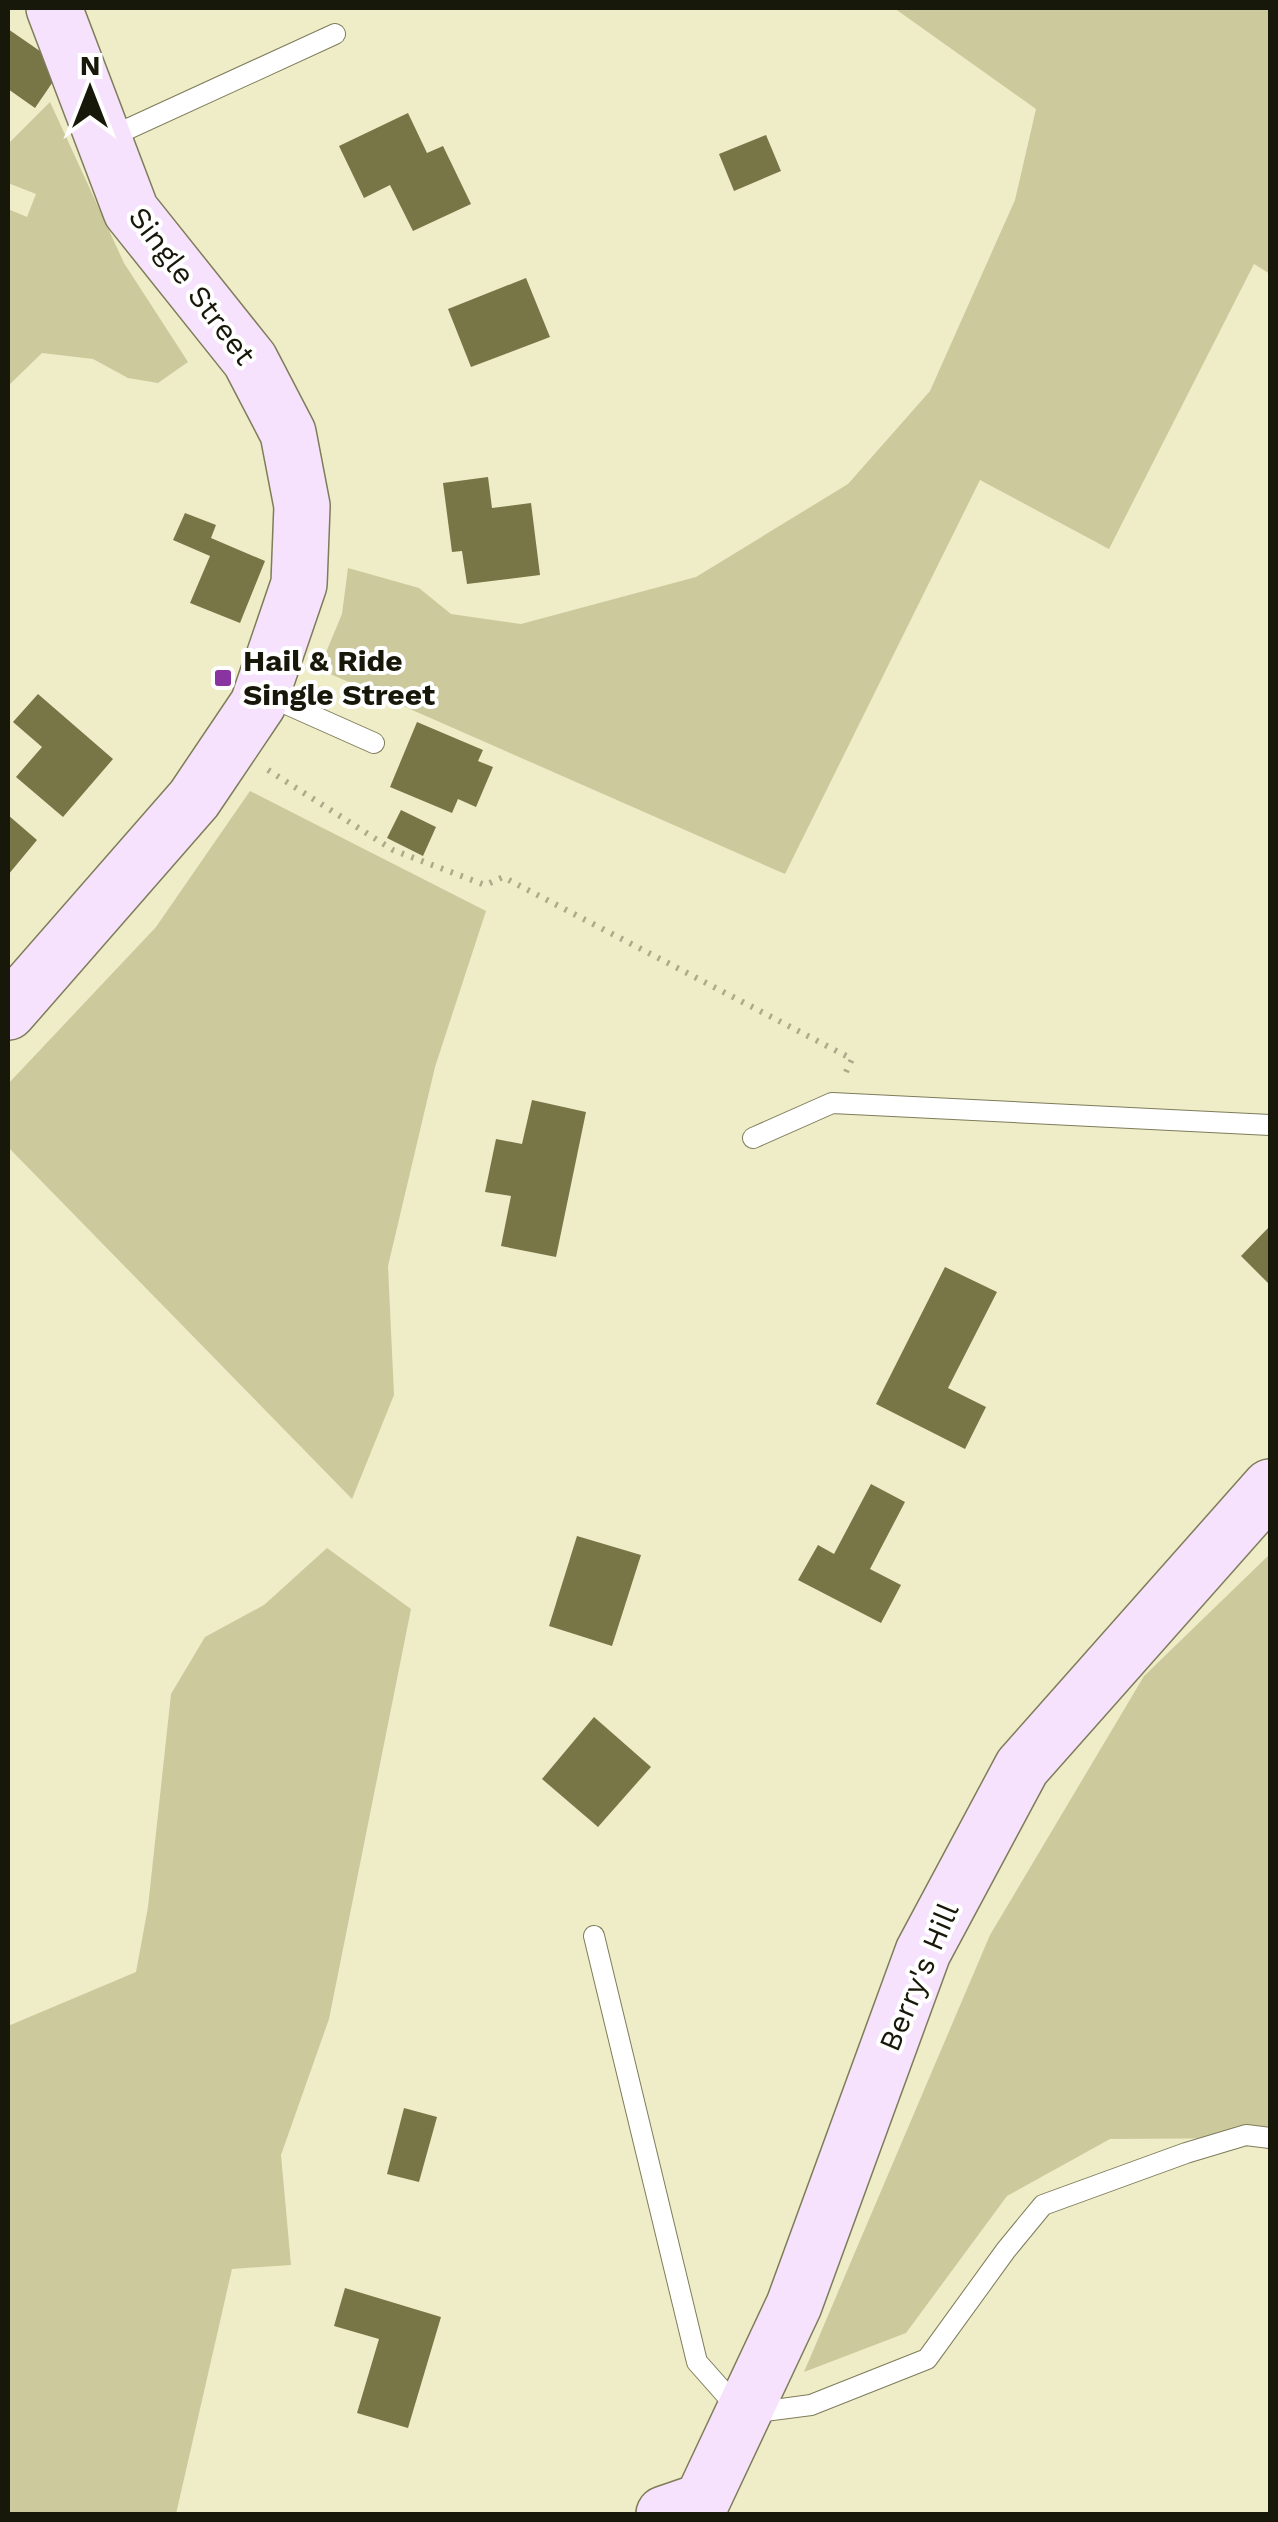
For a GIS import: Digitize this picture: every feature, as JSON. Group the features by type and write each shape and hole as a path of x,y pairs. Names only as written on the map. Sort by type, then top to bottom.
{"street":[{"name":"Single Street","path":"8,1012 194,798 230,746 258,704 299,584 302,506 288,433 250,360 132,212 54,8"},
{"name":"Berry's Hill","path":"664,2514 702,2500 794,2305 923,1952 1022,1767 1270,1488"}],"lane":[{"path":"104,140 334,34"},
{"path":"262,693 374,743"},
{"path":"752,1138 832,1103 1270,1125"},
{"path":"594,1936 697,2362 742,2414 812,2405 927,2360 1043,2205 1246,2135 1270,2138"}],"path":[{"path":"230,746 393,850 486,886 503,877 852,1059 843,1078"}],"shaded area":[{"path":"894,8 1270,8 1270,274 1254,264 1109,549 980,480 785,874 319,669 342,614 348,568 419,588 451,614 521,624 696,577 848,484 930,391 1015,200 1036,109"},
{"path":"50,102 124,263 188,362 158,383 128,378 93,359 42,353 8,386 8,209 27,217 36,194 8,183 8,144"},
{"path":"250,791 486,911 435,1067 388,1266 394,1395 352,1499 8,1147 8,1084 156,927"},
{"path":"327,1548 411,1609 329,2019 281,2155 291,2265 232,2269 176,2514 8,2514 8,2026 136,1972 148,1907 171,1694 205,1637 264,1605"},
{"path":"1270,1554 1270,2138 1110,2139 1007,2196 906,2333 804,2372 990,1935 1144,1676"}],"building":[{"path":"8,29 63,67 35,108 8,89"},
{"path":"408,113 427,153 443,146 471,204 413,231 390,185 364,198 339,146"},
{"path":"766,135 781,171 734,191 719,154"},
{"path":"526,278 550,337 471,367 448,309"},
{"path":"488,477 492,508 531,503 540,575 467,584 462,551 452,552 443,483"},
{"path":"185,513 216,525 211,538 265,561 240,623 190,603 210,556 173,540"},
{"path":"38,694 113,759 63,817 16,777 42,747 13,722"},
{"path":"417,722 483,750 478,761 493,767 476,807 458,799 452,813 390,787"},
{"path":"401,810 436,827 423,856 387,838"},
{"path":"8,815 37,840 8,875"},
{"path":"532,1100 586,1112 556,1257 501,1246 511,1196 485,1192 496,1139 522,1144"},
{"path":"1270,1226 1270,1285 1241,1256"},
{"path":"945,1267 997,1292 948,1388 986,1407 965,1449 876,1404"},
{"path":"871,1484 905,1502 870,1569 901,1585 881,1623 798,1580 818,1545 834,1554"},
{"path":"577,1536 641,1555 612,1646 549,1626"},
{"path":"594,1717 651,1767 598,1827 542,1779"},
{"path":"404,2108 437,2117 419,2182 387,2174"},
{"path":"345,2288 441,2317 408,2428 357,2413 379,2339 334,2326"}],"place":[{"name":"Hail & Ride Single Street","path":"223,678"}]}
